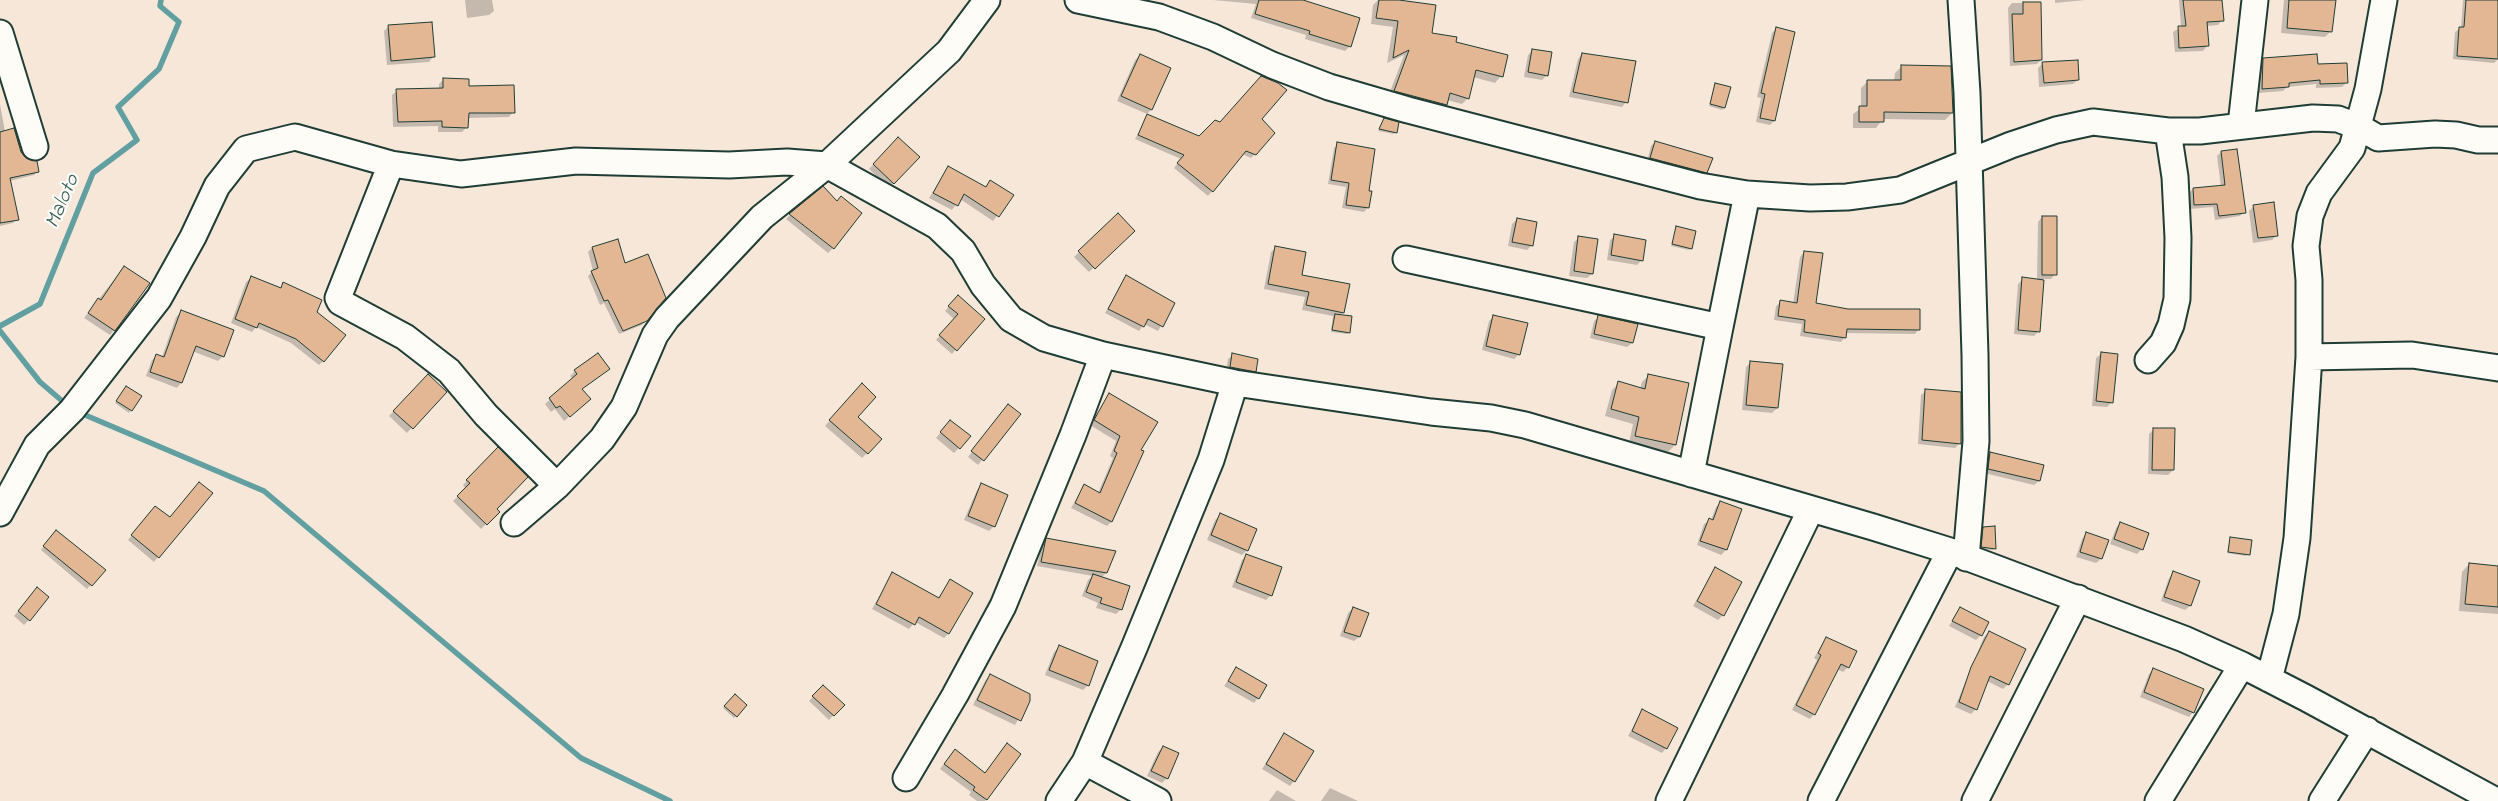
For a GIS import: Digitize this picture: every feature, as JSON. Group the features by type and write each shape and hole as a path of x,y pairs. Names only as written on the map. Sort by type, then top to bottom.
{"street":[{"path":"514,523 557,486 602,439 624,408 655,335 667,318 762,217 827,164 949,51 988,0"},
{"path":"1078,0 1159,8 1272,65 1329,87 1408,110 1700,186 1747,194 1838,197 1900,190 2047,133 2093,122 2168,132 2200,131 2313,118 2338,119 2359,127 2378,138 2435,134 2456,135 2478,140 2498,140"},
{"path":"1821,801 1958,555 1976,442 1973,234 1961,0"},
{"path":"2241,125 2254,0"},
{"path":"2269,679 2286,614 2297,538 2309,357 2309,280 2306,246 2310,216 2319,193 2352,148 2359,127 2379,38 2384,0"},
{"path":"0,33 35,147"},
{"path":"2148,360 2163,343 2171,325 2177,299 2178,238 2175,177 2168,132"},
{"path":"0,513 37,445 72,410 159,298 193,237 217,186 246,148 295,137 391,164 461,174 576,160 729,165 787,162 827,164 937,226 963,251 983,285 1011,319 1044,338 1103,356 1235,383 1431,412 1491,418 1525,425 1811,509 1958,555 2078,598 2242,664 2496,801"},
{"path":"391,164 338,298 340,302 404,336 449,371 486,415 557,486"},
{"path":"1691,474 1747,194"},
{"path":"1406,259 1720,327"},
{"path":"2309,357 2412,355 2498,368"},
{"path":"906,778 1004,606 1103,356"},
{"path":"1059,801 1085,762 1207,469 1235,383"},
{"path":"1669,801 1811,509"},
{"path":"1975,801 2078,598"},
{"path":"2158,801 2242,664"},
{"path":"2322,801 2367,730"},
{"path":"1085,762 1158,801"}],"building":[{"path":"1259,0 1303,0 1360,18 1351,47 1309,34 1310,31 1255,14"},
{"path":"1379,0 1399,0 1436,5 1432,33 1457,37 1456,42 1508,55 1503,77 1476,70 1469,99 1450,93 1447,105 1394,91 1409,50 1393,58 1398,21 1376,18"},
{"path":"2183,0 2222,0 2224,21 2207,22 2209,46 2179,48 2178,26 2186,26"},
{"path":"2289,0 2336,0 2332,32 2287,28"},
{"path":"2466,0 2498,0 2498,59 2457,56 2459,27 2464,27"},
{"path":"2023,2 2041,2 2042,60 2014,62 2012,14 2023,14"},
{"path":"432,22 435,57 391,61 388,25"},
{"path":"1776,27 1795,32 1775,121 1760,118 1765,94 1761,93"},
{"path":"1532,49 1552,52 1548,76 1528,72"},
{"path":"1582,53 1636,61 1628,103 1573,92"},
{"path":"1140,54 1171,68 1152,110 1121,96"},
{"path":"2317,54 2318,64 2347,63 2348,83 2320,84 2320,80 2289,83 2289,87 2262,89 2263,58"},
{"path":"2078,60 2079,80 2044,83 2042,62"},
{"path":"1901,65 1951,66 1953,113 1884,112 1884,122 1859,122 1859,106 1867,106 1867,80 1901,80"},
{"path":"1261,76 1278,83 1287,90 1262,119 1275,133 1256,155 1246,151 1213,192 1177,163 1184,155 1138,135 1147,114 1199,136 1215,120 1220,122"},
{"path":"443,78 469,79 469,86 514,85 515,113 469,113 468,128 442,127 442,121 398,122 396,89 443,88"},
{"path":"1715,83 1731,87 1725,108 1710,104"},
{"path":"1384,118 1399,122 1397,133 1379,129"},
{"path":"14,128 21,152 26,158 37,161 39,172 10,178 19,220 0,223 0,132"},
{"path":"898,137 920,157 894,184 873,164"},
{"path":"1655,141 1713,158 1707,173 1650,158"},
{"path":"1337,142 1375,149 1369,191 1372,191 1369,208 1346,205 1349,183 1331,180"},
{"path":"2237,149 2246,213 2219,216 2217,204 2194,205 2193,188 2225,185 2221,151"},
{"path":"948,166 986,187 990,180 1014,195 999,217 964,194 958,206 933,193"},
{"path":"823,186 837,201 841,196 862,213 834,249 789,214"},
{"path":"2274,202 2278,236 2258,238 2253,205"},
{"path":"1118,213 1135,231 1095,269 1078,251"},
{"path":"2042,216 2057,216 2057,275 2042,275"},
{"path":"1517,218 1537,222 1533,246 1512,242"},
{"path":"1676,226 1696,231 1692,249 1672,244"},
{"path":"1614,234 1646,240 1643,261 1611,255"},
{"path":"1578,236 1598,239 1593,274 1574,271"},
{"path":"618,239 625,263 648,254 666,298 647,321 623,331 608,300 604,301 591,271 598,268 592,247"},
{"path":"1275,246 1306,252 1302,275 1350,284 1344,313 1306,305 1309,292 1268,284"},
{"path":"1804,251 1823,253 1816,303 1848,309 1920,309 1920,330 1847,329 1846,338 1804,332 1805,320 1778,316 1780,300 1797,303"},
{"path":"124,266 150,283 115,331 88,313 98,298 101,300"},
{"path":"1126,275 1175,303 1163,327 1148,319 1144,327 1108,309"},
{"path":"251,276 281,288 283,282 322,300 317,312 346,335 324,362 296,339 259,323 257,328 235,319"},
{"path":"2022,277 2044,280 2040,332 2018,330"},
{"path":"958,295 985,319 957,351 939,335 958,314 948,306"},
{"path":"181,310 234,330 224,357 196,346 182,383 150,372 156,354 164,357"},
{"path":"1335,314 1352,316 1350,333 1332,330"},
{"path":"1493,315 1528,323 1520,355 1486,346"},
{"path":"1598,315 1638,324 1633,343 1594,334"},
{"path":"2101,352 2118,354 2113,403 2096,401"},
{"path":"598,353 610,369 582,389 591,399 570,417 560,406 556,408 549,398 577,374 574,370"},
{"path":"1232,353 1258,359 1256,372 1230,367"},
{"path":"1750,361 1783,364 1778,408 1746,405"},
{"path":"428,374 447,392 413,429 393,411"},
{"path":"1648,374 1689,383 1676,445 1635,436 1639,417 1611,409 1618,381 1645,389"},
{"path":"862,383 876,397 858,417 882,439 868,454 829,420"},
{"path":"126,386 142,396 132,411 116,401"},
{"path":"1925,389 1961,392 1961,444 1922,440"},
{"path":"1109,393 1158,422 1141,450 1144,451 1112,522 1075,503 1084,484 1100,493 1117,453 1114,451 1120,436 1094,420"},
{"path":"1008,404 1021,414 984,461 971,451"},
{"path":"950,420 971,436 960,449 940,432"},
{"path":"2153,428 2175,428 2174,470 2152,470"},
{"path":"498,447 528,477 497,509 500,512 487,525 457,496 470,483 466,480"},
{"path":"1990,452 2044,465 2040,481 1988,469"},
{"path":"199,482 213,493 159,558 131,535 155,506 170,517"},
{"path":"981,483 1008,495 995,527 968,516"},
{"path":"1720,501 1742,509 1727,550 1700,541 1709,518 1713,520"},
{"path":"1220,513 1257,529 1248,551 1211,535"},
{"path":"2120,522 2149,533 2143,550 2114,539"},
{"path":"1995,526 1996,549 1981,547 1983,527"},
{"path":"56,530 106,570 92,586 43,546"},
{"path":"2086,532 2109,540 2102,559 2080,552"},
{"path":"2230,537 2252,540 2250,555 2228,552"},
{"path":"1046,538 1116,551 1107,573 1041,562"},
{"path":"1246,554 1282,567 1272,596 1236,582"},
{"path":"2469,563 2498,566 2498,607 2465,604"},
{"path":"1715,567 1742,582 1724,616 1697,601"},
{"path":"2173,571 2200,581 2191,606 2164,597"},
{"path":"892,572 939,598 950,579 973,593 949,634 919,617 915,625 876,604"},
{"path":"1093,574 1130,586 1122,610 1100,603 1102,598 1086,592"},
{"path":"37,587 49,597 30,621 18,611"},
{"path":"1353,607 1369,613 1360,637 1344,632"},
{"path":"1960,607 1989,622 1982,636 1952,621"},
{"path":"1989,631 2026,649 2009,685 1990,676 1977,710 1959,702 1971,667"},
{"path":"1826,637 1857,651 1849,668 1841,664 1815,715 1796,705 1821,655 1818,653"},
{"path":"1059,645 1098,661 1089,686 1049,670"},
{"path":"1236,667 1267,685 1259,699 1228,681"},
{"path":"2153,668 2204,689 2194,713 2144,692"},
{"path":"990,674 1030,694 1030,701 1021,721 977,700"},
{"path":"823,685 845,705 834,716 812,696"},
{"path":"735,694 747,705 737,717 724,706"},
{"path":"1642,709 1678,728 1667,749 1632,731"},
{"path":"1284,733 1314,751 1295,782 1266,764"},
{"path":"1007,743 1021,754 987,800 973,790 975,787 944,764 955,749 985,773"},
{"path":"1163,746 1179,753 1168,779 1151,771"}],"waterway":[{"name":"Maloto","path":"0,326 40,304 93,173 137,140 118,107 159,69 179,22 160,6 161,0"},
{"path":"0,331 40,382 68,406"},
{"path":"78,412 264,491 581,758 670,801"}]}
